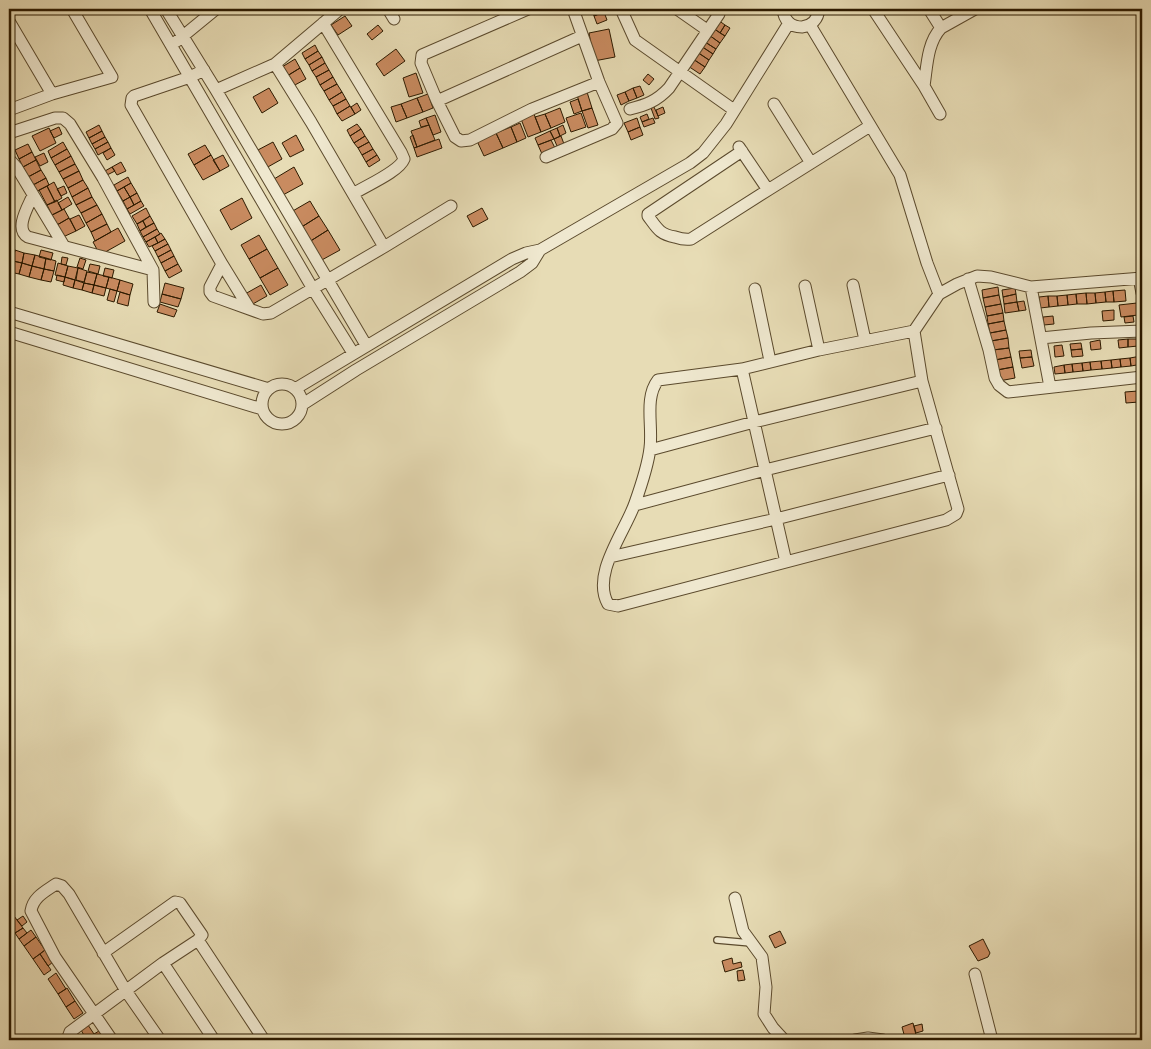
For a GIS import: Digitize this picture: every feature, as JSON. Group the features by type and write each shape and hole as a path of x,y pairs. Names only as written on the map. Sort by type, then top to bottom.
{"street":[{"path":"9,110 52,94 112,77 72,9"},
{"path":"150,9 352,353"},
{"path":"166,9 216,90 366,345"},
{"path":"171,44 183,37 216,9"},
{"path":"216,90 275,64 340,9"},
{"path":"388,9 394,19"},
{"path":"528,9 422,55 421,63 437,102 455,136 461,141 470,140 532,109 599,82"},
{"path":"546,157 612,128 617,123 599,82 573,9"},
{"path":"621,9 635,40 734,110"},
{"path":"677,9 708,30"},
{"path":"783,9 789,23 797,27 810,25 817,18 819,9"},
{"path":"873,9 924,86 940,114"},
{"path":"929,9 941,28"},
{"path":"924,86 932,43 941,28 975,9"},
{"path":"630,109 649,104 660,98 669,88 718,14"},
{"path":"9,21 52,94"},
{"path":"323,23 404,159 402,164 392,171 353,194"},
{"path":"295,389 352,353 512,259 540,250 690,163 703,153 714,140 789,23"},
{"path":"810,25 900,175 927,263 938,290"},
{"path":"437,102 582,36"},
{"path":"275,64 384,247"},
{"path":"204,70 190,77 134,96 131,105 249,308"},
{"path":"774,104 811,163"},
{"path":"9,133 56,118 63,118 70,124 107,185 153,270 154,302"},
{"path":"768,190 740,149 648,216 662,234 688,240 768,190 870,126"},
{"path":"9,159 17,168 64,246"},
{"path":"33,195 22,224 22,230 28,237 153,270"},
{"path":"222,264 210,287 210,292 213,296 263,314 271,313 451,206"},
{"path":"303,404 356,370 520,272 532,263 540,250"},
{"path":"914,331 819,350 742,369 658,380 652,388 651,396 652,431 650,450 634,505 610,557 603,580 604,596 608,604 618,606 946,520 956,514 958,510 922,381 914,331 938,290 977,276 991,277 1031,286 1141,278 1142,293"},
{"path":"968,279 989,350 995,378 999,385 1008,392 1142,377"},
{"path":"805,286 819,350"},
{"path":"853,286 865,340"},
{"path":"1031,286 1050,387"},
{"path":"755,289 770,361"},
{"path":"9,312 269,389"},
{"path":"1041,338 1142,331"},
{"path":"9,332 262,409"},
{"path":"742,369 786,562"},
{"path":"650,450 754,422 922,381"},
{"path":"285,384 295,389 299,393 303,404 299,416 286,425 280,425 266,418 262,409 263,398 269,389 285,384"},
{"path":"634,505 765,470 936,428"},
{"path":"610,557 776,519 949,475"},
{"path":"112,1040 55,957 31,911 32,903 56,884 62,886 91,930 126,991 160,1040"},
{"path":"735,898 743,931 762,957 766,987 764,1014 784,1040"},
{"path":"67,1040 70,1032 163,963 198,940 201,937 201,932 180,903 175,902 103,953"},
{"path":"198,940 264,1040"},
{"path":"163,963 214,1040"},
{"path":"975,974 992,1040"},
{"path":"855,1040 868,1038 883,1040"}],"lane":[{"path":"717,940 751,943"}],"building":[{"path":"591,9 603,9 604,12 594,16"},
{"path":"604,12 607,20 597,24 594,16"},
{"path":"345,16 352,26 338,35 331,25"},
{"path":"718,20 725,25 720,33 713,28"},
{"path":"378,25 383,31 372,40 367,34"},
{"path":"725,25 730,28 725,36 720,33"},
{"path":"713,28 725,36 720,43 709,35"},
{"path":"609,29 615,57 594,61 589,33"},
{"path":"709,35 720,43 716,49 705,42"},
{"path":"705,42 716,49 713,54 701,46"},
{"path":"315,45 318,51 305,59 302,53"},
{"path":"701,46 713,54 709,60 697,52"},
{"path":"396,49 405,61 384,76 376,64"},
{"path":"318,51 322,57 309,65 305,59"},
{"path":"697,52 709,60 705,67 693,59"},
{"path":"322,57 325,63 312,71 309,65"},
{"path":"295,59 300,68 287,76 282,67"},
{"path":"693,59 705,67 700,74 688,66"},
{"path":"325,63 329,70 316,77 312,71"},
{"path":"300,68 306,79 293,86 287,76"},
{"path":"329,70 333,77 320,85 316,77"},
{"path":"416,73 423,93 409,97 403,78"},
{"path":"648,74 654,79 649,85 643,80"},
{"path":"333,77 337,84 324,91 320,85"},
{"path":"337,84 342,92 329,100 324,91"},
{"path":"640,86 644,95 637,98 633,88"},
{"path":"269,88 278,103 262,113 253,97"},
{"path":"633,88 637,98 629,101 625,92"},
{"path":"342,92 346,99 333,106 329,100"},
{"path":"587,92 592,108 582,111 577,95"},
{"path":"625,92 629,101 621,105 617,95"},
{"path":"428,94 433,108 423,112 417,98"},
{"path":"417,98 423,112 407,118 401,104"},
{"path":"346,99 350,106 337,114 333,106"},
{"path":"578,99 582,111 574,114 570,102"},
{"path":"357,103 361,110 355,114 351,107"},
{"path":"401,104 407,118 396,122 391,107"},
{"path":"350,106 355,114 342,121 337,114"},
{"path":"654,107 659,118 655,119 651,108"},
{"path":"663,107 665,113 658,116 656,110"},
{"path":"560,108 565,122 551,128 545,114"},
{"path":"592,108 598,125 588,128 582,111"},
{"path":"581,113 586,127 571,132 566,118"},
{"path":"534,114 541,132 528,137 521,119"},
{"path":"545,114 551,128 541,132 535,117"},
{"path":"647,114 649,119 642,122 640,117"},
{"path":"435,115 441,132 433,135 426,118"},
{"path":"426,118 429,125 421,127 419,121"},
{"path":"637,118 640,127 628,132 624,123"},
{"path":"653,118 655,123 644,127 642,122"},
{"path":"520,123 526,138 517,142 511,127"},
{"path":"357,124 361,129 350,136 347,130"},
{"path":"99,125 102,131 89,138 86,132"},
{"path":"429,125 435,140 417,147 411,131"},
{"path":"563,125 566,133 560,136 557,128"},
{"path":"59,127 62,134 54,138 50,131"},
{"path":"511,127 517,142 503,148 496,133"},
{"path":"640,127 643,135 631,140 628,132"},
{"path":"49,128 56,143 40,151 32,136"},
{"path":"557,128 560,136 554,139 550,131"},
{"path":"361,129 365,136 354,143 350,136"},
{"path":"102,131 105,137 92,144 89,138"},
{"path":"550,131 554,139 538,145 535,138"},
{"path":"496,133 503,148 484,156 477,141"},
{"path":"296,135 304,150 290,157 282,143"},
{"path":"413,135 417,147 414,148 410,137"},
{"path":"365,136 369,142 358,148 354,143"},
{"path":"561,136 564,144 557,146 554,139"},
{"path":"105,137 108,142 95,149 92,144"},
{"path":"439,139 442,148 417,157 414,148"},
{"path":"551,140 555,148 542,154 538,145"},
{"path":"63,142 67,149 51,158 48,151"},
{"path":"108,142 111,148 98,155 95,149"},
{"path":"273,142 282,159 266,168 256,151"},
{"path":"369,142 373,149 362,155 358,148"},
{"path":"28,144 32,152 19,159 15,150"},
{"path":"205,145 211,155 194,165 188,154"},
{"path":"111,148 115,155 107,160 103,153"},
{"path":"67,149 71,156 55,165 51,158"},
{"path":"373,149 377,155 366,162 362,155"},
{"path":"32,152 36,160 23,167 19,159"},
{"path":"44,153 48,162 40,166 35,157"},
{"path":"211,155 220,171 203,180 194,165"},
{"path":"223,155 229,166 220,171 213,160"},
{"path":"377,155 380,160 369,167 366,162"},
{"path":"71,156 75,164 59,172 55,165"},
{"path":"36,160 41,170 28,177 23,167"},
{"path":"121,162 126,171 117,175 112,167"},
{"path":"75,164 79,171 63,179 59,172"},
{"path":"112,167 115,171 107,175 105,171"},
{"path":"294,167 303,184 283,195 274,179"},
{"path":"41,170 46,178 33,185 28,177"},
{"path":"79,171 83,180 68,188 63,179"},
{"path":"128,177 131,183 117,191 114,185"},
{"path":"46,178 49,185 36,192 33,185"},
{"path":"83,180 88,188 72,197 68,188"},
{"path":"54,182 62,198 55,202 47,186"},
{"path":"131,183 137,193 130,197 124,187"},
{"path":"47,186 55,202 47,205 39,190"},
{"path":"64,186 67,193 61,196 57,189"},
{"path":"124,187 130,197 123,201 117,191"},
{"path":"88,188 92,197 76,205 72,197"},
{"path":"137,193 141,201 134,205 130,197"},
{"path":"68,197 72,204 62,210 58,203"},
{"path":"92,197 97,205 81,213 76,205"},
{"path":"130,197 134,205 127,209 123,201"},
{"path":"242,198 252,218 231,230 220,210"},
{"path":"57,200 62,210 52,215 47,205"},
{"path":"141,201 144,206 130,214 127,209"},
{"path":"310,201 319,216 300,228 291,212"},
{"path":"97,205 102,214 86,223 81,213"},
{"path":"146,208 150,216 137,224 132,216"},
{"path":"482,208 488,219 473,227 467,216"},
{"path":"64,209 69,218 57,225 52,215"},
{"path":"102,214 107,224 91,232 86,223"},
{"path":"9,215 14,217 10,229 9,229"},
{"path":"79,215 85,226 76,231 70,219"},
{"path":"150,216 154,223 146,227 143,221"},
{"path":"319,216 328,230 309,242 300,228"},
{"path":"69,218 76,231 63,237 57,225"},
{"path":"143,221 146,227 140,231 137,224"},
{"path":"154,223 157,229 143,237 140,231"},
{"path":"107,224 111,232 95,241 91,232"},
{"path":"118,228 125,241 100,255 93,242"},
{"path":"157,229 160,234 146,242 143,237"},
{"path":"328,230 340,250 320,261 309,242"},
{"path":"161,233 165,239 158,243 155,237"},
{"path":"259,235 267,249 249,259 241,245"},
{"path":"155,237 158,243 149,247 146,242"},
{"path":"165,239 168,244 155,251 152,246"},
{"path":"168,244 171,250 158,257 155,251"},
{"path":"9,248 15,250 13,261 9,259"},
{"path":"267,249 278,268 260,278 249,259"},
{"path":"15,250 24,253 22,263 13,261"},
{"path":"41,250 53,253 51,260 39,257"},
{"path":"171,250 174,256 161,263 158,257"},
{"path":"24,253 35,255 32,266 22,263"},
{"path":"35,255 46,258 44,269 32,266"},
{"path":"174,256 178,264 165,271 161,263"},
{"path":"62,257 68,258 66,265 61,264"},
{"path":"46,258 56,261 54,271 44,269"},
{"path":"80,258 86,260 83,269 77,267"},
{"path":"13,261 22,263 19,274 10,272"},
{"path":"22,263 32,266 29,277 19,274"},
{"path":"58,263 68,266 65,277 55,275"},
{"path":"90,264 100,266 98,274 88,271"},
{"path":"178,264 182,271 169,278 165,271"},
{"path":"32,266 44,269 41,280 29,277"},
{"path":"68,266 78,268 75,280 65,277"},
{"path":"78,268 87,271 84,282 76,280"},
{"path":"105,268 114,270 112,278 103,276"},
{"path":"278,268 288,285 270,295 260,278"},
{"path":"44,269 54,271 51,282 41,280"},
{"path":"87,272 97,274 94,285 84,283"},
{"path":"97,274 109,277 106,288 94,285"},
{"path":"57,275 65,277 64,282 56,280"},
{"path":"65,277 75,280 73,288 63,285"},
{"path":"109,277 120,280 117,291 106,288"},
{"path":"75,280 84,283 82,290 73,288"},
{"path":"120,280 133,284 130,295 117,291"},
{"path":"84,283 94,285 92,293 82,290"},
{"path":"165,283 184,288 181,299 162,294"},
{"path":"94,285 106,288 104,296 92,293"},
{"path":"261,285 267,296 251,305 245,294"},
{"path":"998,287 999,295 983,298 982,290"},
{"path":"1015,288 1016,294 1003,297 1002,290"},
{"path":"110,289 117,291 114,302 107,300"},
{"path":"1125,290 1126,301 1114,302 1113,291"},
{"path":"1113,291 1114,302 1106,302 1105,292"},
{"path":"120,292 130,295 128,306 117,303"},
{"path":"1105,292 1106,302 1096,303 1095,293"},
{"path":"1086,293 1095,293 1096,303 1087,304"},
{"path":"1086,293 1087,304 1077,304 1076,294"},
{"path":"162,294 181,299 178,307 160,302"},
{"path":"1016,294 1017,302 1004,304 1003,297"},
{"path":"1076,294 1077,304 1068,305 1067,295"},
{"path":"999,295 1001,304 985,307 983,298"},
{"path":"1067,295 1068,305 1058,306 1057,296"},
{"path":"1048,296 1057,296 1058,306 1049,307"},
{"path":"1048,296 1049,307 1040,308 1039,297"},
{"path":"1024,301 1026,310 1019,311 1017,302"},
{"path":"1017,302 1019,311 1005,313 1004,304"},
{"path":"1137,303 1138,315 1121,317 1119,305"},
{"path":"160,304 177,310 174,317 157,312"},
{"path":"1001,304 1003,313 987,316 985,307"},
{"path":"1114,310 1114,320 1103,321 1102,311"},
{"path":"1003,313 1004,321 988,324 987,316"},
{"path":"1053,316 1054,324 1044,325 1043,317"},
{"path":"1133,316 1134,322 1125,323 1124,317"},
{"path":"1004,321 1006,330 990,333 988,324"},
{"path":"1006,330 1008,338 991,341 990,333"},
{"path":"1008,338 1009,348 993,350 991,341"},
{"path":"1128,339 1138,339 1138,346 1128,347"},
{"path":"1128,339 1128,347 1119,348 1118,340"},
{"path":"1100,340 1101,349 1091,350 1090,342"},
{"path":"1081,343 1082,349 1071,350 1070,344"},
{"path":"1062,345 1064,356 1055,357 1054,346"},
{"path":"1009,348 1011,357 995,360 993,350"},
{"path":"1082,349 1083,356 1072,357 1071,350"},
{"path":"1031,350 1032,357 1020,358 1019,351"},
{"path":"1141,356 1142,364 1131,366 1130,358"},
{"path":"1011,357 1013,367 997,370 995,360"},
{"path":"1032,357 1034,366 1022,368 1020,358"},
{"path":"1130,358 1131,366 1121,367 1120,359"},
{"path":"1120,359 1121,367 1112,368 1111,360"},
{"path":"1111,360 1112,368 1102,369 1101,361"},
{"path":"1101,361 1102,369 1091,370 1090,362"},
{"path":"1090,362 1091,370 1083,371 1082,363"},
{"path":"1082,363 1083,371 1073,372 1072,364"},
{"path":"1072,364 1073,372 1065,373 1064,365"},
{"path":"1064,365 1065,373 1055,374 1054,367"},
{"path":"1013,367 1015,378 999,381 997,370"},
{"path":"1142,390 1142,402 1139,402 1138,391"},
{"path":"1138,391 1139,402 1126,403 1125,392"},
{"path":"14,916 23,928 15,933 9,924 9,919"},
{"path":"23,916 27,922 22,926 17,920"},
{"path":"23,928 27,933 19,939 15,933"},
{"path":"31,930 36,937 24,946 19,939"},
{"path":"780,931 786,943 775,948 769,936"},
{"path":"36,937 45,950 33,959 24,946"},
{"path":"983,939 990,953 988,957 978,961 969,946"},
{"path":"45,950 53,962 48,966 40,954"},
{"path":"40,954 51,970 44,975 33,959"},
{"path":"732,958 733,964 741,962 742,967 725,972 722,961"},
{"path":"743,970 745,980 738,981 737,971"},
{"path":"56,973 66,989 58,994 48,979"},
{"path":"67,988 75,1001 66,1007 58,994"},
{"path":"75,1001 83,1013 74,1019 66,1007"},
{"path":"913,1023 916,1035 905,1038 902,1027"},
{"path":"922,1024 923,1031 916,1033 914,1026"},
{"path":"88,1025 94,1034 86,1039 81,1030"},
{"path":"99,1031 103,1037 98,1040 94,1034"},
{"path":"94,1034 98,1040 86,1039"}]}
